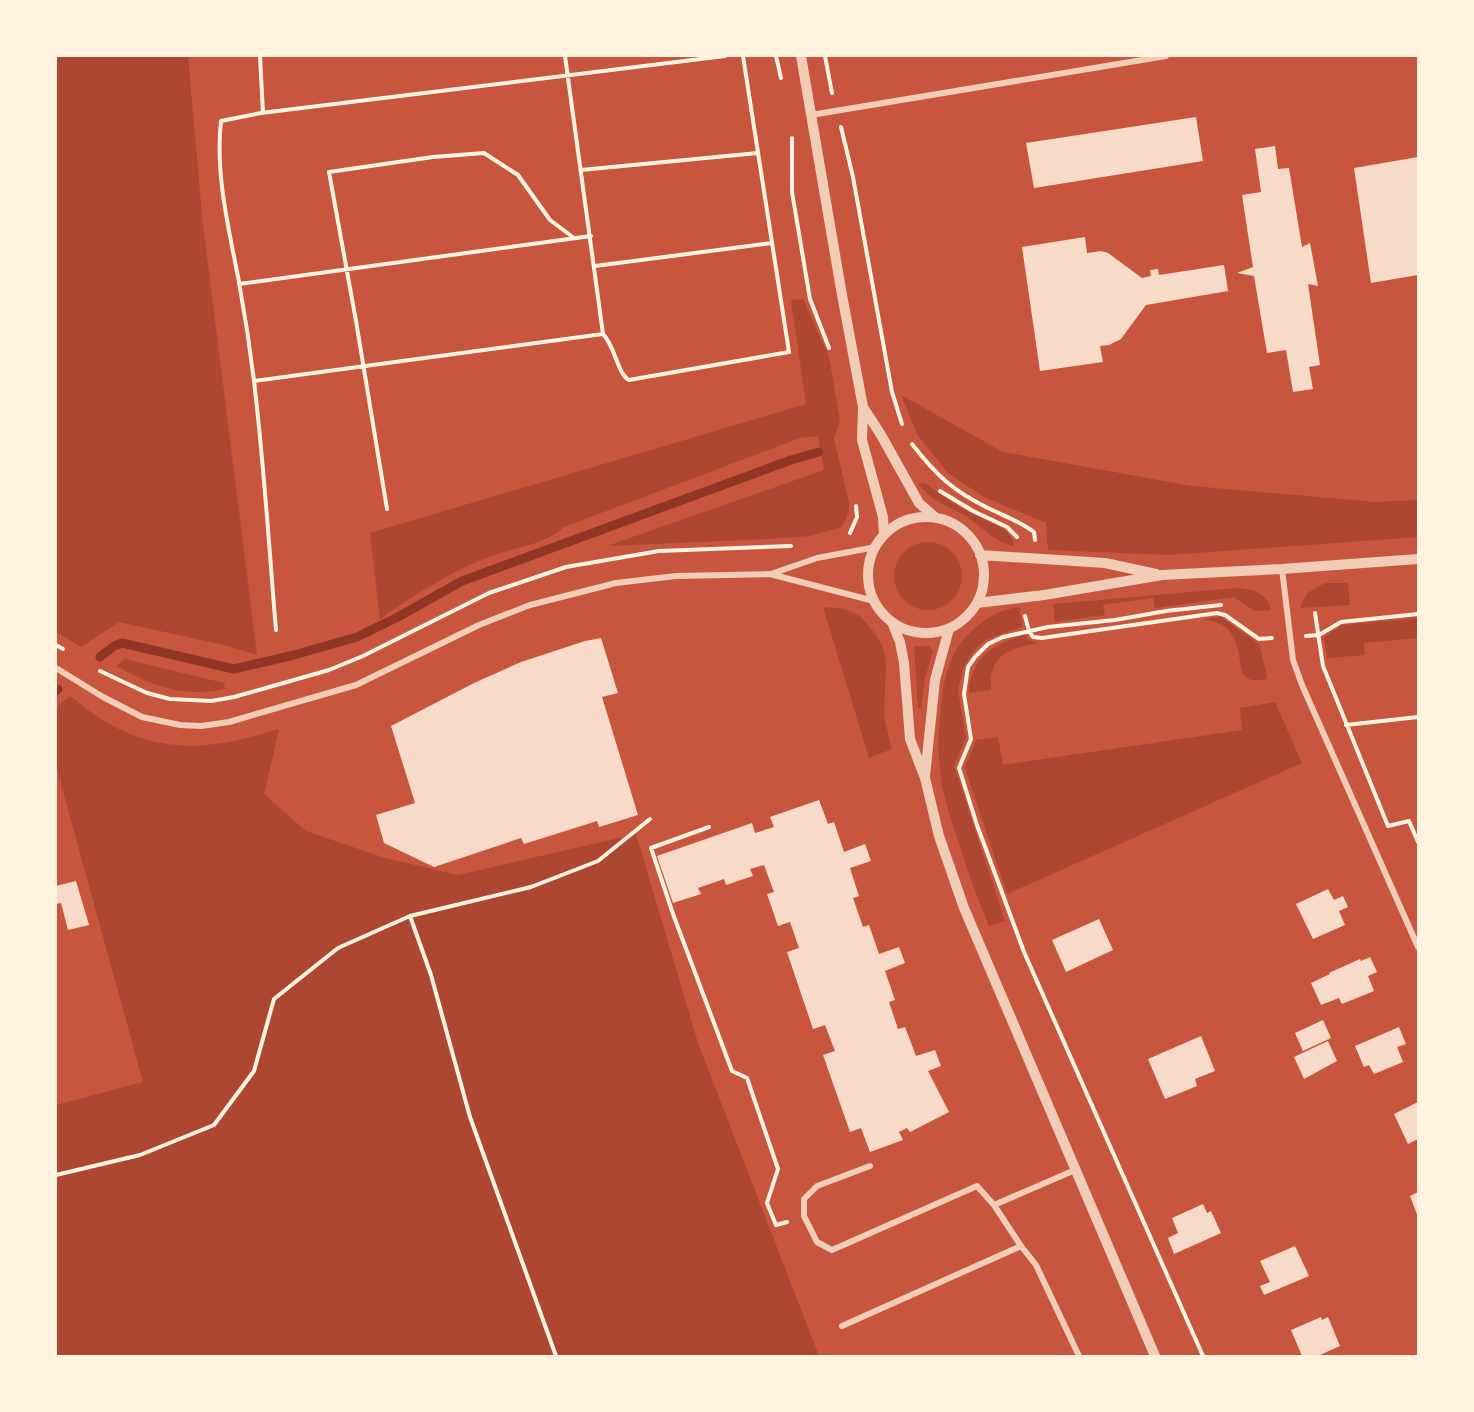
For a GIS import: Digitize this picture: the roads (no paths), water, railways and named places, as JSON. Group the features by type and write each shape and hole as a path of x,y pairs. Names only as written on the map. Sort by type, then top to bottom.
{"street":[{"path":"801,56 863,407 862,440 883,517 884,535"},
{"path":"812,115 1166,56"},
{"path":"863,407 919,502 936,518"},
{"path":"917,518 936,518 953,524 968,535 980,555 984,571 982,588 977,603 965,618 949,629 920,633 905,629 882,613 869,588 868,573 870,559 884,535 899,524 917,518"},
{"path":"770,574 817,558 876,547"},
{"path":"980,555 1105,563 1162,575"},
{"path":"977,603 1044,595 1162,575 1282,569 1419,558"},
{"path":"1282,569 1293,660 1302,685 1419,947"},
{"path":"56,668 103,697 142,717 180,725 201,726 229,722 356,685 479,625 530,605 616,583 676,576 770,574 874,601"},
{"path":"892,622 900,642 904,663 910,739 925,778 939,836 964,908 1155,1356"},
{"path":"925,778 934,687 949,629"},
{"path":"870,1166 817,1186 804,1199 804,1216 817,1242 832,1250 977,1186 994,1204 1036,1265 1079,1356"},
{"path":"994,1204 1075,1170"},
{"path":"842,1326 1021,1246"}],"waterway":[{"path":"100,657 122,643 234,669 294,655 357,637 462,581 791,460 819,452"}]}
